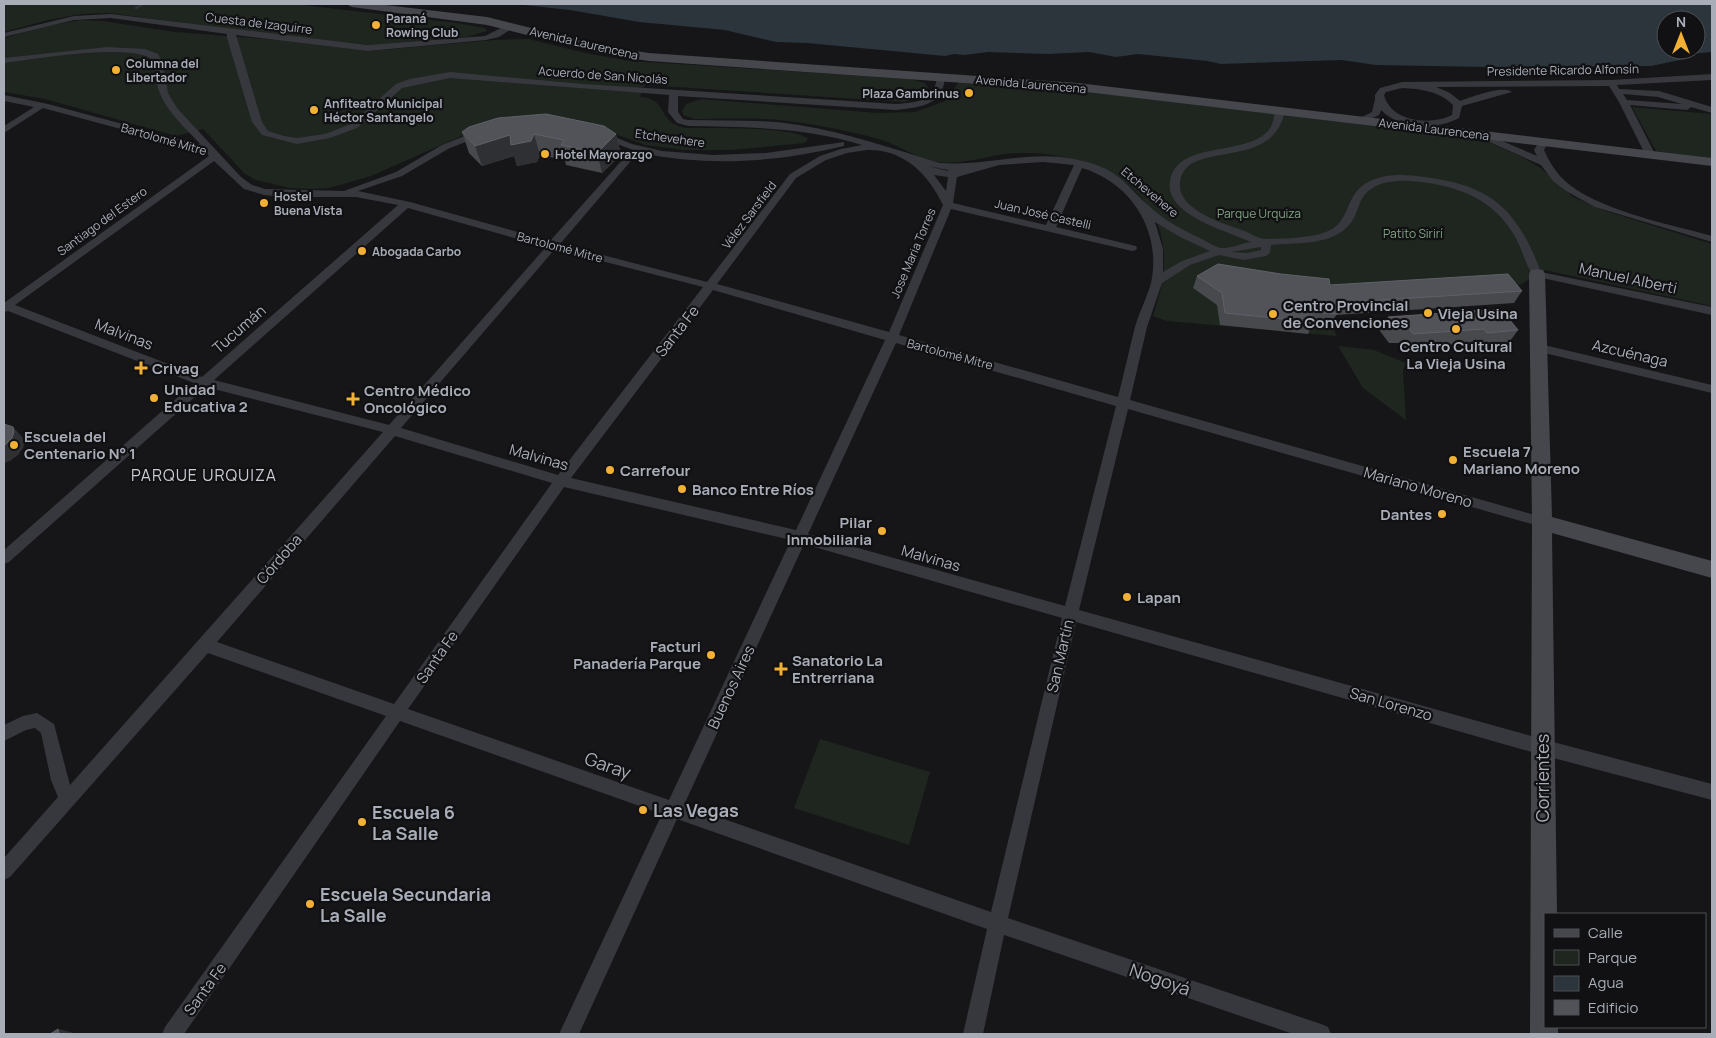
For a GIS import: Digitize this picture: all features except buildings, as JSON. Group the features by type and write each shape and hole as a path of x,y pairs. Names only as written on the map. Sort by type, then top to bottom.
{"street":[{"name":"Avenida Laurencena","path":"352,4 467,18 510,26 602,50 649,58 1078,87 1712,162"},
{"name":"Cuesta de Izaguirre","path":"4,35 65,20 100,16 376,48 486,38 496,36 510,26"},
{"name":"Acuerdo de San Nicolás","path":"232,32 231,38 257,122 265,133 283,139 297,140 342,132 366,117 399,86 410,82 450,75 896,107 925,103 933,99 939,93 941,77"},
{"path":"4,60 112,49 134,49 151,53 157,59 162,88 172,109 212,153"},
{"path":"1707,78 1712,86"},
{"name":"Presidente Ricardo Alfonsín","path":"1415,85 1448,95 1458,104 1499,93 1614,87 1707,78"},
{"name":"Presidente Ricardo Alfonsín","path":"1361,120 1376,113 1379,95 1383,90 1397,86 1415,85 1614,87 1659,94 1712,110"},
{"path":"1614,87 1624,102 1650,154"},
{"name":"Etchevehere","path":"674,92 673,112 680,121 688,123 780,125 826,134"},
{"name":"Bartolomé Mitre","path":"4,98 41,106 212,153 238,180 264,192 313,195 343,193 382,198 711,286 1124,402"},
{"path":"1379,100 1389,112 1398,117 1410,121 1433,124 1444,123 1456,116 1458,104"},
{"path":"1624,102 1712,110"},
{"path":"4,130 41,106"},
{"path":"1280,110 1278,126 1264,139 1241,149 1197,158 1179,171 1174,180 1177,196 1191,210 1208,220 1262,243 1316,238 1332,234 1342,228 1349,220 1360,192 1376,182 1403,178 1432,180 1457,185 1478,194 1507,216 1526,244 1537,274"},
{"path":"343,193 399,174 445,148 488,131"},
{"name":"Etchevehere","path":"591,131 639,150 695,158 726,158 818,149 859,141"},
{"path":"826,134 879,147"},
{"name":"Vélez Sarsfield","path":"810,164 818,149 824,143 826,134"},
{"path":"1480,134 1545,163"},
{"path":"1542,142 1539,150 1545,163 1569,188 1588,201 1614,211 1712,239"},
{"name":"Etchevehere","path":"879,147 953,171"},
{"name":"Vélez Sarsfield","path":"711,286 793,176 810,164 858,148 879,147"},
{"name":"Córdoba","path":"4,871 205,645 552,245 627,160 639,150"},
{"name":"Santiago del Estero","path":"6,307 202,164 212,153"},
{"name":"Etchevehere","path":"906,156 919,165 938,173 1028,158 1044,158 1079,164 1101,171 1115,179 1132,192 1142,205 1178,232 1221,252 1239,257 1262,254 1266,251 1266,246 1262,243"},
{"path":"1050,228 1079,164"},
{"path":"919,165 939,186 948,204"},
{"name":"Jose Maria Torres","path":"892,338 948,204 952,188 953,171"},
{"name":"Tucumán","path":"4,558 406,204"},
{"name":"Juan José Castelli","path":"948,204 1132,248"},
{"name":"San Martín","path":"972,1034 1070,615 1142,324 1157,281 1159,256 1156,237 1151,221 1142,205"},
{"path":"1157,281 1188,262 1221,252"},
{"name":"Manuel Alberti","path":"1537,274 1712,311"},
{"name":"Corrientes","path":"1537,274 1540,348 1542,522 1544,1034"},
{"name":"Santa Fe","path":"172,1034 266,904 562,480 711,286"},
{"name":"Malvinas","path":"6,307 203,382 392,430 562,480 800,537 1070,615"},
{"name":"Buenos Aires","path":"569,1034 892,338"},
{"name":"Azcuénaga","path":"1540,348 1712,389"},
{"name":"Mariano Moreno","path":"1124,402 1712,569"},
{"name":"San Lorenzo","path":"1070,615 1337,688 1542,747 1712,792"},
{"name":"Garay","path":"205,645 998,924"},
{"path":"4,732 37,720 48,729 59,780 68,800"},
{"name":"Nogoyá","path":"998,924 1321,1034"}],"green space":[{"path":"4,4 294,4 457,23 485,28 487,31 467,37 371,45 243,31 109,13 81,14 48,20 4,32"},
{"path":"80,20 103,21 175,32 277,40 370,51 494,40 529,39 585,53 630,61 910,79 925,83 928,87 921,97 904,102 645,85 640,97 648,98 658,104 666,117 678,126 686,128 770,130 800,135 808,139 805,143 731,150 683,150 645,145 599,128 491,123 371,176 329,188 290,188 256,180 245,174 203,129 176,136 45,99 4,92 4,38 48,26"},
{"name":"Parque Urquiza","path":"959,82 1075,90 1482,139 1524,158 1542,169 1573,197 1606,211 1712,244 1712,306 1544,270 1520,285 1492,280 1326,288 1336,336 1167,321 1153,316 1163,279 1164,256 1160,230 1150,209 1135,191 1116,176 1094,166 1070,158 1021,153 967,161 934,161 885,141 857,133 776,120 694,119 683,115 682,111 686,104 701,99 878,113 915,112 945,101"},
{"path":"1632,107 1712,114 1712,159 1656,151"},
{"path":"1338,346 1374,350 1406,363 1403,370 1406,420 1363,388"},
{"path":"820,739 930,772 909,845 794,808"}],"water":[{"path":"515,4 1712,4 1712,52 1706,53 1706,10 1656,10 1656,60 1680,60 1651,66 1490,67 1376,65 1341,60 1221,64 1138,54 1116,57 1089,52 1048,54 988,52 945,56 807,43 776,42 725,30 639,22 570,10"}],"waterway":[{"path":"136,8 143,4"}],"place":[{"name":"Paraná Rowing Club","path":"376,25"},
{"name":"Columna del Libertador","path":"116,70"},
{"name":"Plaza Gambrinus","path":"969,93"},
{"name":"Anfiteatro Municipal Héctor Santangelo","path":"314,110"},
{"name":"Hotel Mayorazgo","path":"545,154"},
{"name":"Hostel Buena Vista","path":"264,203"},
{"name":"Abogada Carbo","path":"362,251"},
{"name":"Vieja Usina","path":"1428,313"},
{"name":"Centro Provincial de Convenciones","path":"1273,314"},
{"name":"Centro Cultural La Vieja Usina","path":"1456,329"},
{"name":"Crivag","path":"141,368"},
{"name":"Unidad Educativa 2","path":"154,398"},
{"name":"Centro Médico Oncológico","path":"353,399"},
{"name":"Escuela del Centenario N° 1","path":"14,445"},
{"name":"Escuela 7 Mariano Moreno","path":"1453,460"},
{"name":"Carrefour","path":"610,470"},
{"name":"Banco Entre Ríos","path":"682,489"},
{"name":"Dantes","path":"1442,514"},
{"name":"Pilar Inmobiliaria","path":"882,531"},
{"name":"Lapan","path":"1127,597"},
{"name":"Facturi Panadería Parque","path":"711,655"},
{"name":"Sanatorio La Entrerriana","path":"781,669"},
{"name":"Las Vegas","path":"643,810"},
{"name":"Escuela 6 La Salle","path":"362,822"},
{"name":"Escuela Secundaria La Salle","path":"310,904"}],"district":[{"name":"PARQUE URQUIZA","path":"204,475"}],"park label":[{"name":"Patito Sirirí","path":"1413,233"}]}
